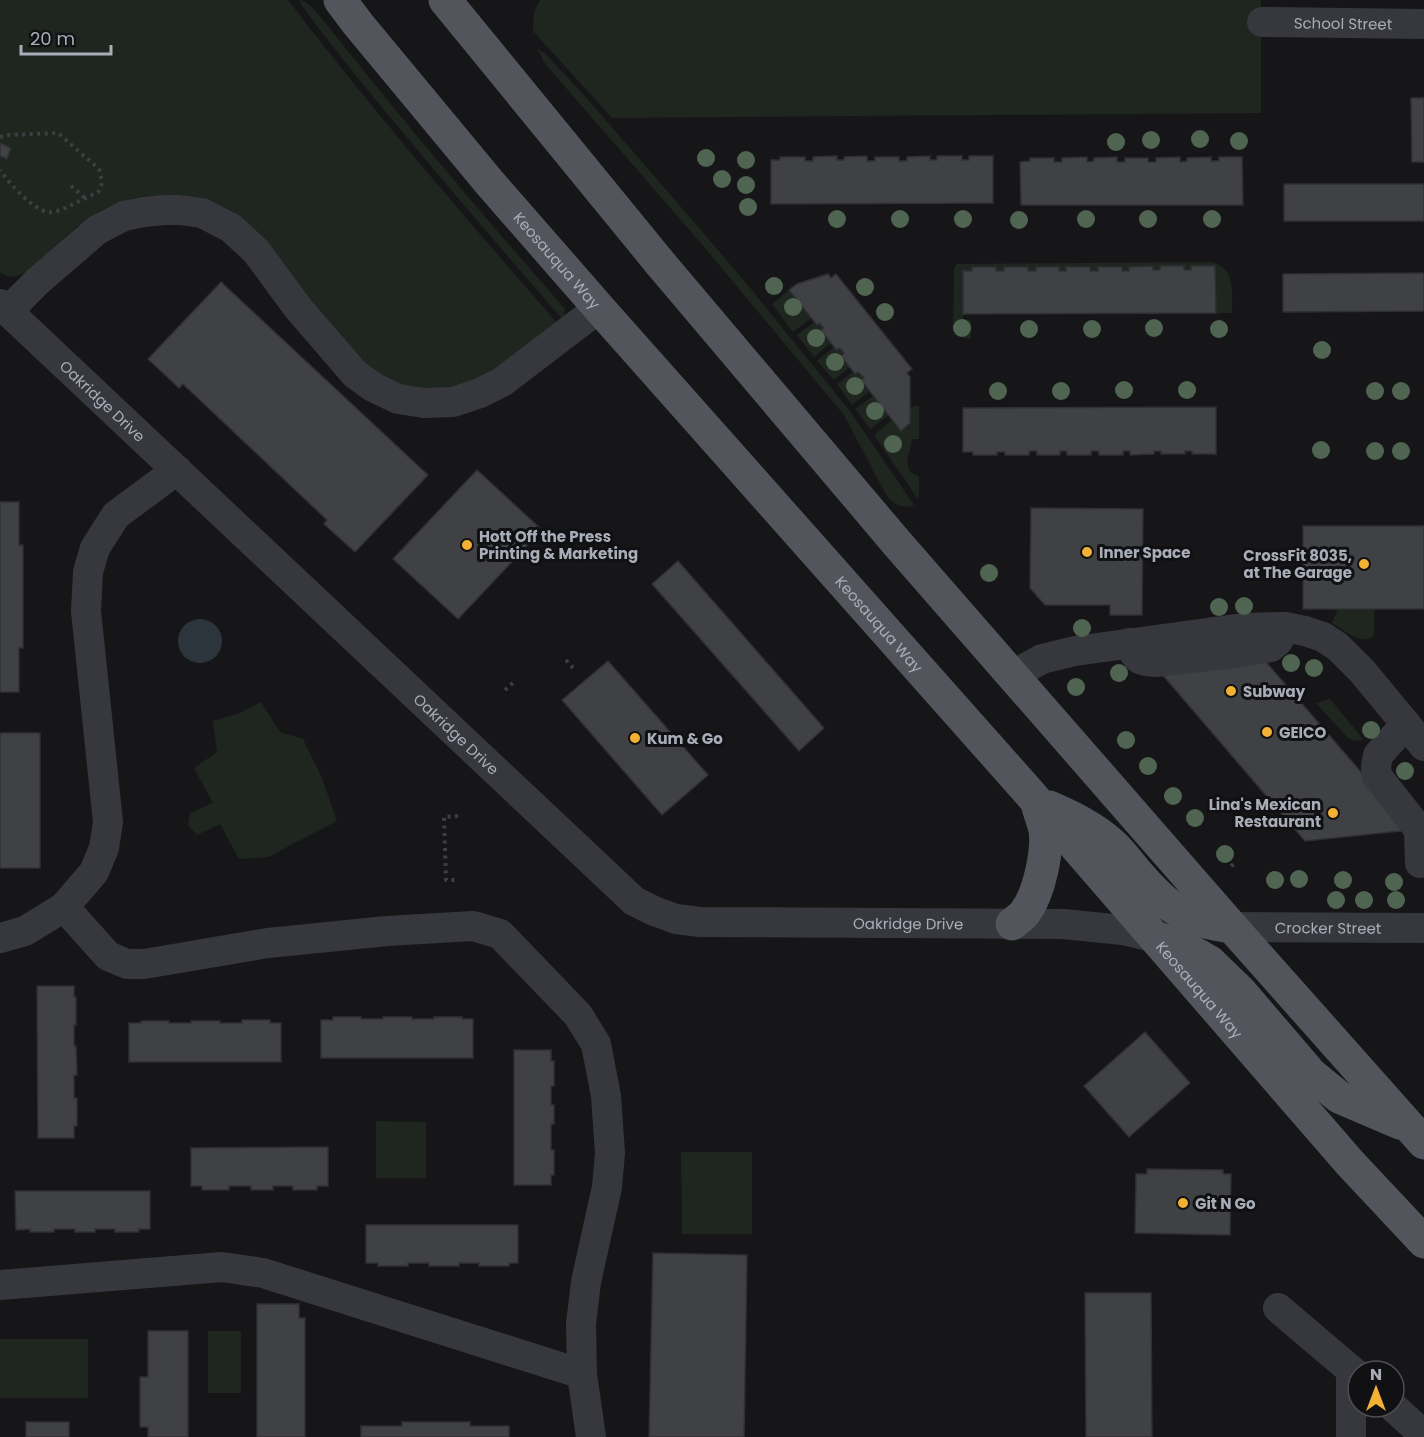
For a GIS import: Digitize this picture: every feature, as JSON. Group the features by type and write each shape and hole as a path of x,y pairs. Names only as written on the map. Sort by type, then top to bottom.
{"main road":[{"name":"Keosauqua Way","path":"340,0 489,182 1036,801 1350,1163 1424,1242"},
{"path":"445,0 667,272 896,542 1416,1135"},
{"path":"1036,801 1095,830 1114,846 1150,888 1185,916 1210,924 1232,927"},
{"path":"1012,924 1025,913 1032,901 1042,868 1045,830 1036,801"},
{"path":"1154,936 1184,947 1210,962 1240,991 1311,1074 1339,1096 1416,1135"}],"street":[{"name":"School Street","path":"1262,22 1424,24"},
{"path":"4,308 96,230 124,216 163,210 202,213 231,228 256,251 298,308 355,374 373,387 398,399 424,403 453,402 480,393 502,382 599,308"},
{"name":"Oakridge Drive","path":"4,308 634,901 676,919 700,922 1093,926 1154,936"},
{"path":"0,938 24,931 64,907 94,872 104,848 108,822 86,611 88,572 95,548 116,515 177,470"},
{"path":"1013,675 1042,659 1059,654 1243,628 1285,627 1323,637 1338,647 1362,671 1415,735 1378,755 1376,766 1377,776 1419,831 1420,863"},
{"path":"64,907 108,956 128,964 144,964 268,943 387,931 473,926 500,934 578,1014 596,1044 604,1086 610,1153 607,1187 586,1282 581,1324 582,1374 591,1437"},
{"name":"Crocker Street","path":"1232,927 1424,928"},
{"path":"0,1285 222,1267 263,1273 582,1374"},
{"path":"1278,1308 1346,1365"},
{"path":"1351,1437 1352,1419"},
{"path":"1406,1419 1424,1435"}],"path":[{"path":"0,137 58,132 99,169 102,181 98,192 61,210 46,212 15,189 0,170"},
{"path":"71,186 85,198"},
{"path":"566,660 575,670"},
{"path":"505,690 514,682"},
{"path":"458,816 444,817 446,880 459,880"},
{"path":"1230,866 1236,862"}],"shaded area":[{"path":"0,0 288,0 421,165 559,325 484,377 467,385 424,390 402,385 383,377 366,365 180,195 141,197 123,201 100,211 80,224 29,271 18,276 9,276 0,272"},
{"path":"298,0 307,3 319,15 440,164 565,309 564,321 394,122"},
{"path":"540,0 1261,0 1261,113 612,118 533,31 534,12"},
{"path":"537,48 547,55 590,102 750,288 850,411 914,505 901,506 888,497 844,415 700,242 553,73"},
{"path":"1212,262 1220,265 1229,276 1232,290 1232,313 1216,313 1215,266 1191,266 1191,270 1184,270 1184,266 1153,270 1153,266 1129,267 1129,271 1122,271 1121,267 1099,267 1098,271 1090,271 1090,267 1067,267 1066,271 1059,271 1058,267 1036,267 1036,271 1028,271 1028,267 1005,267 1004,271 996,271 996,267 972,267 972,271 963,271 963,319 971,320 971,339 959,336 953,326 954,268 957,264"},
{"path":"789,290 811,318 793,332 772,304"},
{"path":"814,322 824,328 821,331 831,343 814,357 797,335"},
{"path":"834,347 836,350 840,348 844,353 841,356 850,367 834,380 817,361"},
{"path":"854,371 864,378 861,381 869,392 852,405 837,384"},
{"path":"873,396 889,415 870,429 855,409"},
{"path":"919,406 919,439 912,439 907,462 910,472 919,477 918,499 874,435 892,420 901,430 910,423 910,407"},
{"path":"1338,609 1374,609 1374,635 1370,639 1359,639 1332,623"},
{"path":"200,619 216,625 222,641 216,657 200,663 184,657 178,641 184,625"},
{"path":"1330,699 1364,740 1355,741 1348,738 1316,703"},
{"path":"261,702 280,732 303,739 322,778 337,821 268,857 239,859 220,824 197,835 188,825 190,813 213,803 194,768 217,752 213,721 240,713"},
{"path":"376,1121 426,1122 426,1178 376,1178"},
{"path":"681,1152 752,1152 752,1234 682,1234"},
{"path":"208,1331 241,1331 241,1393 208,1393"},
{"path":"0,1339 88,1339 88,1398 0,1398"}],"building":[{"path":"1411,98 1424,98 1424,162 1412,162"},
{"path":"0,143 11,148 7,159 0,156"},
{"path":"837,156 837,160 844,160 844,157 867,156 867,161 875,161 875,157 899,157 899,161 907,161 907,157 930,156 930,160 937,160 937,156 962,156 962,160 969,160 969,156 993,156 993,203 771,204 771,160 780,160 780,157 805,157 805,161 813,161 813,157"},
{"path":"1087,157 1087,162 1094,161 1094,158 1117,157 1117,162 1125,162 1125,158 1148,158 1148,162 1156,162 1156,158 1180,157 1180,162 1187,161 1187,158 1211,157 1211,161 1219,161 1219,157 1242,157 1243,205 1021,205 1020,162 1030,161 1030,158 1054,158 1054,162 1062,162 1062,158"},
{"path":"1284,184 1424,184 1424,221 1284,221"},
{"path":"1153,266 1153,270 1160,270 1160,266 1184,266 1184,270 1191,270 1191,266 1215,266 1216,313 963,314 963,271 972,271 972,267 996,267 996,271 1004,271 1004,267 1028,267 1028,271 1036,271 1036,267 1059,267 1059,271 1066,271 1066,267 1090,267 1090,271 1098,271 1098,267 1122,267 1122,271 1129,271 1129,267"},
{"path":"1424,273 1424,311 1283,312 1283,274"},
{"path":"828,274 831,278 836,274 912,369 907,373 910,377 910,423 901,431 861,380 864,378 858,372 855,374 841,356 844,353 840,348 836,350 821,330 824,328 819,323 817,325 789,290 797,284"},
{"path":"221,282 428,475 355,552 324,524 327,520 183,384 179,388 148,359"},
{"path":"1216,407 1216,454 1192,454 1192,451 1185,451 1185,454 1161,454 1161,451 1154,451 1154,454 1130,455 1130,451 1123,451 1123,455 1099,455 1099,451 1091,451 1091,455 1067,455 1067,451 1060,451 1060,455 1037,455 1037,451 1029,451 1029,455 1005,455 1005,452 997,452 997,455 973,455 973,452 963,452 963,408"},
{"name":"Hott Off the Press Printing & Marketing","path":"477,470 542,530 458,619 393,559"},
{"path":"0,502 19,502 19,545 23,545 23,648 19,648 19,692 0,692"},
{"name":"Inner Space","path":"1031,508 1143,509 1142,615 1110,615 1110,605 1045,605 1030,588"},
{"name":"CrossFit 8035, at The Garage","path":"1303,526 1424,526 1424,609 1303,609"},
{"name":"Kum & Go","path":"678,561 824,728 799,751 652,584"},
{"path":"1260,655 1411,830 1305,841 1155,666"},
{"name":"Kum & Go","path":"608,661 708,775 662,815 562,700"},
{"path":"0,733 40,733 40,868 0,868"},
{"path":"37,986 74,986 76,1025 74,1025 74,1046 76,1046 77,1075 74,1075 74,1098 77,1098 77,1126 74,1126 74,1138 38,1138"},
{"path":"333,1017 434,1019 434,1017 462,1017 462,1019 473,1019 473,1058 321,1058 321,1020 333,1020"},
{"path":"242,1020 270,1020 270,1023 281,1023 281,1062 129,1062 129,1023 220,1021 220,1023 242,1023"},
{"path":"1145,1032 1190,1083 1129,1137 1084,1086"},
{"path":"514,1050 551,1050 551,1061 554,1061 554,1086 551,1086 554,1124 551,1124 551,1150 554,1150 554,1175 551,1175 551,1185 514,1185"},
{"path":"328,1147 328,1186 317,1186 317,1190 293,1190 293,1186 273,1186 273,1190 251,1190 251,1186 229,1186 229,1190 202,1190 202,1186 191,1186 191,1148"},
{"name":"Git N Go","path":"1147,1169 1223,1170 1223,1174 1231,1174 1230,1235 1135,1233 1136,1174 1147,1174"},
{"path":"15,1191 150,1191 150,1229 139,1229 139,1232 115,1232 115,1229 95,1229 95,1232 75,1232 75,1229 54,1229 54,1232 16,1230"},
{"path":"366,1225 518,1225 518,1263 509,1263 509,1266 459,1263 459,1266 429,1266 429,1263 408,1263 408,1266 378,1266 378,1263 366,1263"},
{"path":"653,1253 747,1255 744,1437 649,1437"},
{"path":"1085,1293 1151,1293 1152,1437 1086,1437"},
{"path":"257,1304 299,1304 299,1318 305,1318 305,1437 257,1437"},
{"path":"148,1331 188,1331 188,1437 148,1437 148,1427 140,1427 140,1377 148,1377"},
{"path":"26,1422 69,1422 69,1437 26,1437"},
{"path":"402,1422 470,1422 470,1426 509,1426 509,1437 361,1437 361,1426 402,1426"}],"place":[{"name":"Hott Off the Press Printing & Marketing","path":"467,545"},
{"name":"Inner Space","path":"1087,552"},
{"name":"CrossFit 8035, at The Garage","path":"1364,564"},
{"name":"Subway","path":"1231,691"},
{"name":"GEICO","path":"1267,732"},
{"name":"Kum & Go","path":"635,738"},
{"name":"Lina's Mexican Restaurant","path":"1333,813"},
{"name":"Git N Go","path":"1183,1203"}]}
